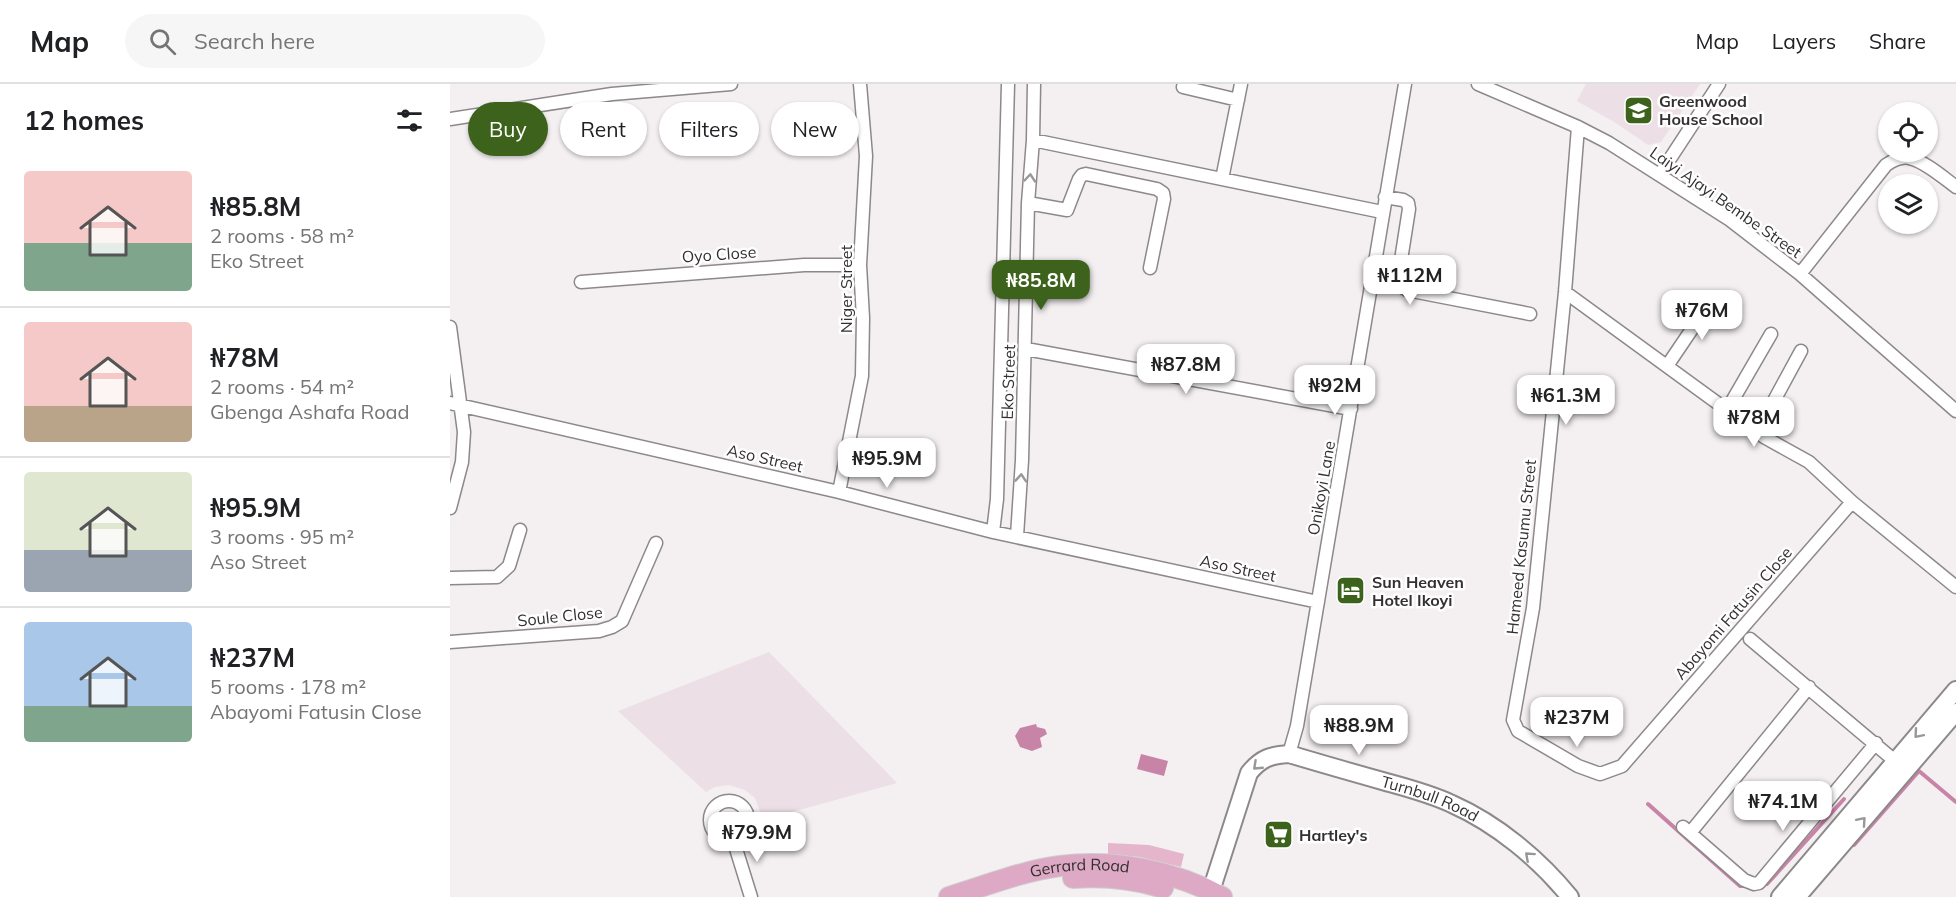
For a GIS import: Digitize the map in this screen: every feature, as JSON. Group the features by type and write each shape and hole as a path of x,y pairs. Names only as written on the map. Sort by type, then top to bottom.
{"main road":[{"name":"Gerrard Road","path":"949,897 1012,877 1060,866 1084,865 1135,868 1172,876 1216,894"},
{"path":"992,897 1049,881 1077,878 1110,878 1151,884 1190,897"}],"street":[{"path":"450,119 612,94 731,84"},
{"name":"Niger Street","path":"839,492 862,376 861,265 866,156 860,84"},
{"name":"Eko Street","path":"993,532 997,500 1008,84"},
{"name":"Eko Street","path":"1017,536 1022,460 1028,203 1033,140 1034,84"},
{"path":"1222,179 1241,84"},
{"name":"Onikoyi Lane","path":"1289,754 1297,726 1405,84"},
{"name":"Laiyi Ajayi Bembe Street","path":"1478,84 1578,127 1609,143 1730,220 1800,274 1956,411"},
{"path":"1660,174 1719,84"},
{"path":"1183,87 1238,100"},
{"name":"Hameed Kasumu Street","path":"1513,720 1533,608 1578,127"},
{"path":"1033,140 1382,212"},
{"path":"1800,274 1886,165 1896,159 1908,158 1920,163 1956,187"},
{"path":"1028,203 1067,210 1078,179 1086,174 1157,189 1163,194 1164,199 1150,268"},
{"path":"1385,197 1408,203 1398,279 1401,286 1407,290 1530,314"},
{"name":"Oyo Close","path":"581,282 804,265 861,265"},
{"path":"1564,292 1757,432 1809,462 1852,502 1956,587"},
{"path":"1667,366 1711,301"},
{"path":"450,327 455,404 464,432 462,462 450,508"},
{"path":"1727,410 1771,334"},
{"path":"1026,349 1351,409"},
{"path":"1757,432 1801,351"},
{"name":"Aso Street","path":"455,404 839,492 993,532 1318,602"},
{"name":"Abayomi Fatusin Close","path":"1513,720 1518,731 1578,766 1600,774 1622,766 1852,502"},
{"path":"450,578 496,577 509,566 520,530"},
{"name":"Soule Close","path":"450,642 598,631 612,627 622,621 656,543"},
{"path":"1750,639 1895,760"},
{"path":"1809,687 1686,830 1744,880 1754,885 1759,883 1876,743"},
{"path":"1780,897 1956,690"},
{"path":"1797,897 1956,712"},
{"name":"Turnbull Road","path":"1216,894 1249,773 1258,762 1272,755 1289,754 1424,793 1452,804 1481,820 1521,848 1554,878 1570,897"},
{"path":"734,839 751,897"}],"shaded area":[{"name":"Greenwood House School","path":"1586,84 1700,84 1661,142 1648,145 1616,123 1577,101"},
{"path":"769,652 897,783 763,820 755,798 745,790 729,785 715,787 706,792 618,711"},
{"path":"1036,724 1037,727 1045,729 1047,734 1040,738 1042,747 1032,751 1020,747 1015,736 1020,728"},
{"path":"1141,754 1168,761 1164,776 1137,769"},
{"path":"1108,843 1149,845 1184,854 1181,867 1140,857 1108,854"}],"waterway":[{"path":"1854,845 1919,771 1956,802"},
{"path":"1761,885 1767,884 1844,799"},
{"path":"1648,804 1740,886 1748,886"}],"place":[{"name":"Greenwood House School","path":"1638,110"},
{"name":"Sun Heaven Hotel Ikoyi","path":"1351,591"},
{"name":"Hartley's","path":"1278,835"}]}
